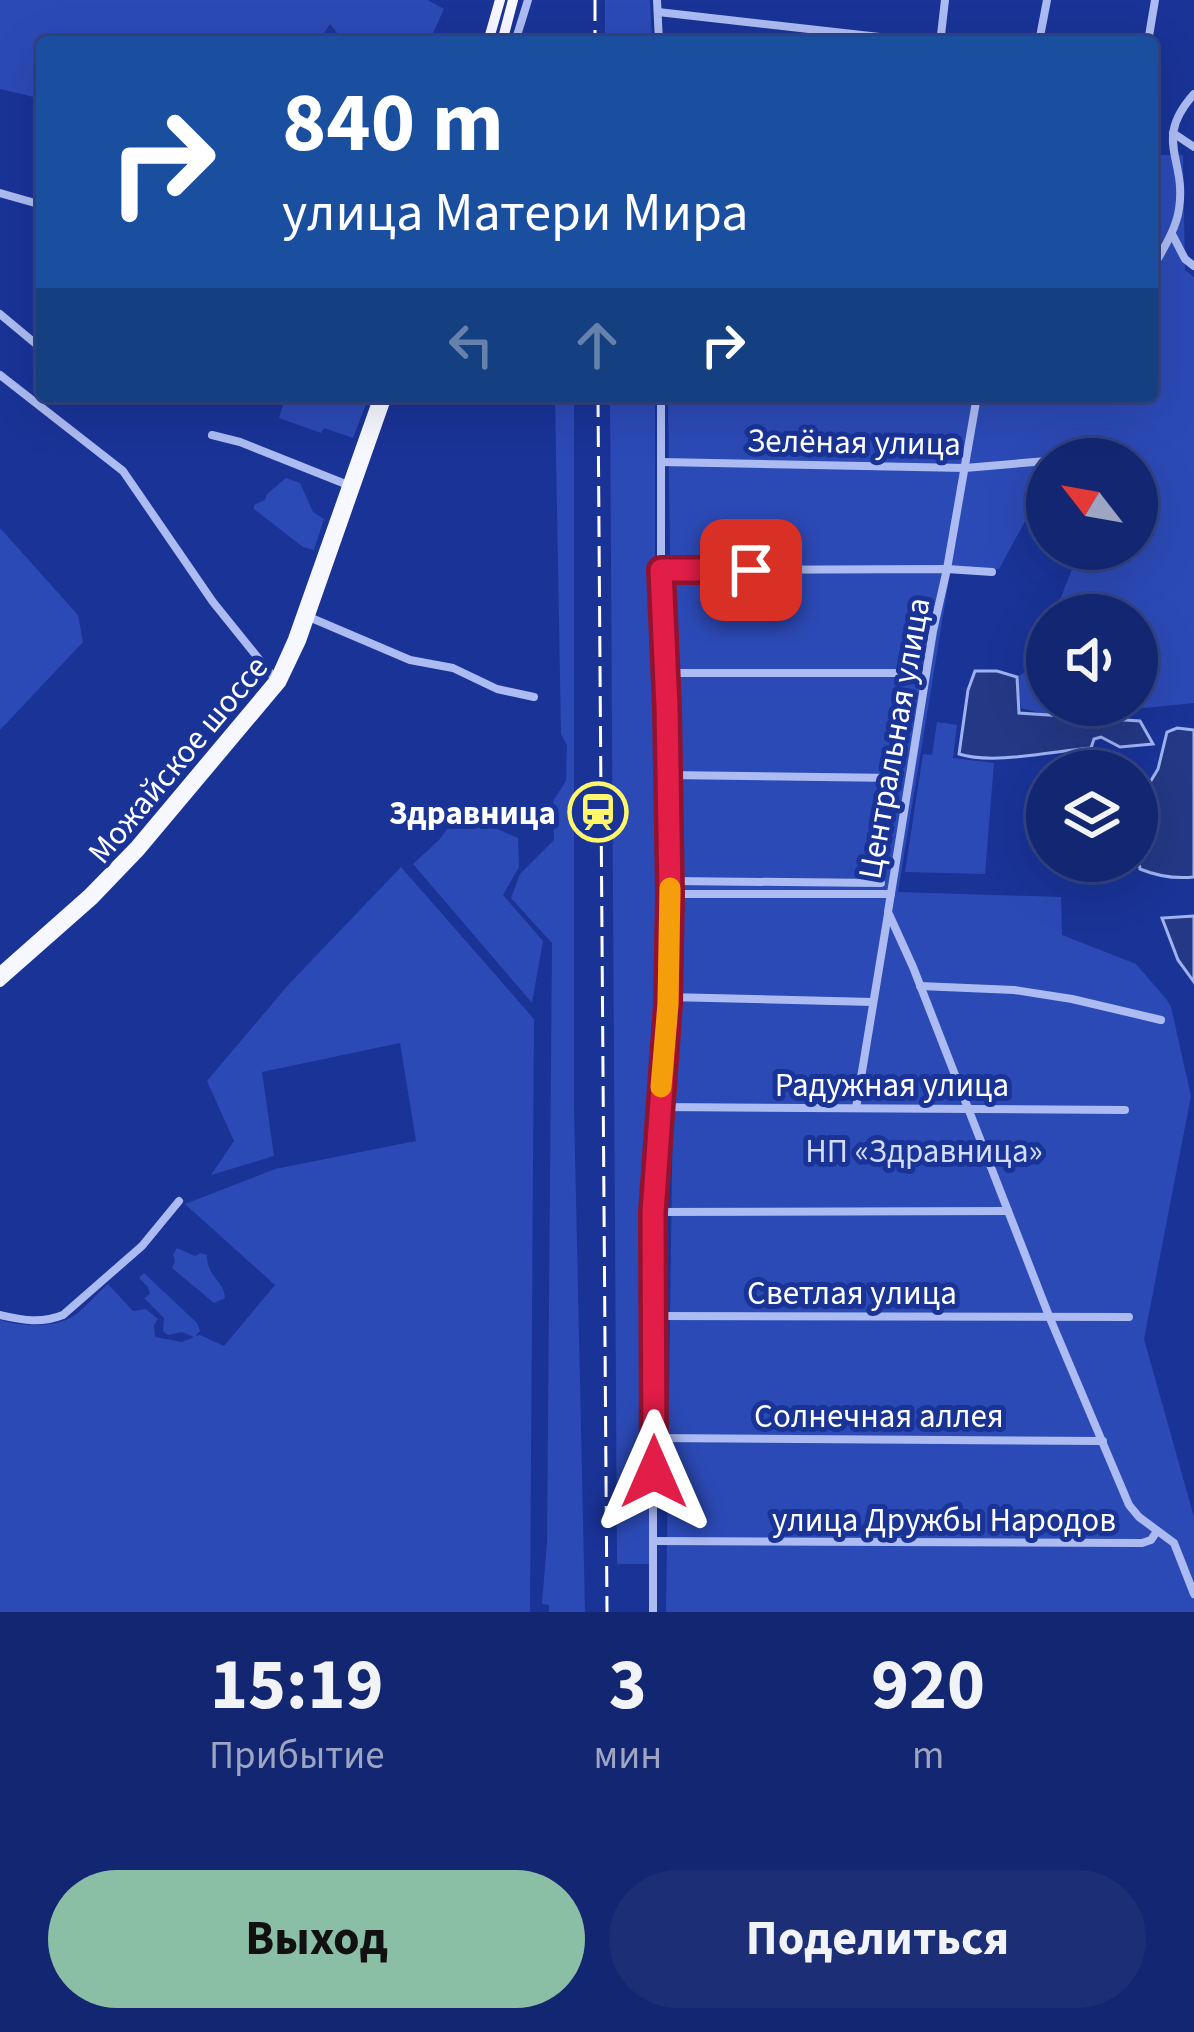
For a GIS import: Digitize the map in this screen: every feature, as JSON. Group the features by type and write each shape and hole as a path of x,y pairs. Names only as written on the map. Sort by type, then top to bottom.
{"main road":[{"path":"490,36 500,0"},
{"path":"504,36 513,0"},
{"name":"Можайское шоссе","path":"0,971 135,846 274,679 287,656 381,402"},
{"name":"Можайское шоссе","path":"0,982 120,873 281,683 309,617 381,402"}],"street":[{"path":"517,36 529,0"},
{"path":"657,0 659,36"},
{"path":"940,36 945,0"},
{"path":"1041,36 1047,0"},
{"path":"1149,36 1155,0"},
{"path":"658,12 870,36"},
{"path":"1158,258 1179,211 1172,132 1181,109 1194,94"},
{"path":"1172,132 1194,147"},
{"path":"0,194 36,203"},
{"path":"1172,232 1184,259 1194,266"},
{"path":"0,314 36,345"},
{"path":"0,375 123,471 213,602 274,679"},
{"path":"653,1612 653,1212 670,894 661,402"},
{"name":"Центральная улица","path":"975,402 888,912 1129,1505 1174,1543 1194,1594"},
{"path":"212,435 347,485"},
{"name":"Зелёная улица","path":"661,462 965,468 1026,462"},
{"path":"661,570 947,568 992,572"},
{"path":"309,617 410,660 453,668 497,689 534,697"},
{"path":"665,673 898,673"},
{"path":"667,776 898,778"},
{"path":"670,881 881,883"},
{"path":"670,894 891,894"},
{"path":"856,1108 888,912"},
{"path":"920,986 1014,990 1161,1020"},
{"path":"668,997 873,1002"},
{"name":"Радужная улица","path":"659,1107 1125,1110"},
{"path":"0,1315 26,1321 63,1315 142,1246 179,1202"},
{"path":"653,1212 1008,1211"},
{"name":"Светлая улица","path":"655,1316 1129,1317"},
{"name":"Солнечная аллея","path":"654,1438 1103,1441"},
{"name":"улица Дружбы Народов","path":"654,1541 1142,1544 1157,1531"}],"green space":[{"path":"0,0 428,0 444,9 432,36 339,36 330,24 322,36 36,36 36,98 0,89"},
{"path":"605,0 650,0 652,36 605,36"},
{"name":"НП «Здравница»","path":"1158,155 1183,155 1185,270 1194,277 1194,703 1158,707 1158,594 1062,594 1072,570 1158,570 1158,438 1026,438 1026,519 999,569 951,567 898,892 1061,897 1062,935 1136,964 1171,1007 1191,1096 1144,1339 1194,1517 1194,1612 666,1612 675,950 668,402 1158,402"},
{"path":"284,402 367,402 353,438 279,418"},
{"path":"555,402 574,402 574,1106 585,1612 549,1612 549,1605 542,1604 547,1542 552,943 511,898 520,874 554,840 553,801 566,781 567,745 561,734"},
{"path":"610,402 655,402 659,952 648,1201 650,1564 617,1564"},
{"path":"286,478 300,483 313,512 324,519 314,550 303,547 254,509"},
{"path":"0,528 78,615 83,642 0,730"},
{"name":"НП «Здравница»","path":"1026,671 1026,709 1021,708 1017,677"},
{"path":"937,722 957,725 953,758 994,763 985,874 905,872 923,754 932,755"},
{"path":"459,813 518,838 519,867 503,895 543,941 532,1003 413,864"},
{"path":"401,867 534,1019 530,1612 0,1612 0,1320 35,1325 63,1321 108,1284 133,1311 146,1309 158,1319 155,1337 182,1342 194,1337 163,1331 164,1318 144,1298 150,1294 139,1278 144,1273 197,1323 200,1331 195,1336 224,1346 275,1285 185,1204 275,1169 416,1141 400,1043 262,1072 274,1156 211,1175 234,1141 207,1081 289,984"},
{"path":"177,1248 195,1256 207,1255 225,1298 214,1303 172,1268"}],"shaded area":[{"path":"975,671 997,671 1017,677 1019,713 1026,713 1026,726 1143,726 1153,744 1120,747 1101,737 1094,739 1091,748 1075,750 1026,750 1026,755 989,758 959,754"},
{"path":"1194,730 1194,877 1158,874 1158,769 1167,732"},
{"path":"1194,916 1194,982 1178,960 1162,918"}],"railway":[{"path":"595,0 595,36"},
{"path":"598,402 607,1612"}],"slow traffic":[{"path":"661,1087 670,888"}],"place":[{"name":"Здравница","path":"598,812"}],"route":[{"path":"654,1472 653,1212 668,1004 670,894 661,570 751,570"}]}
